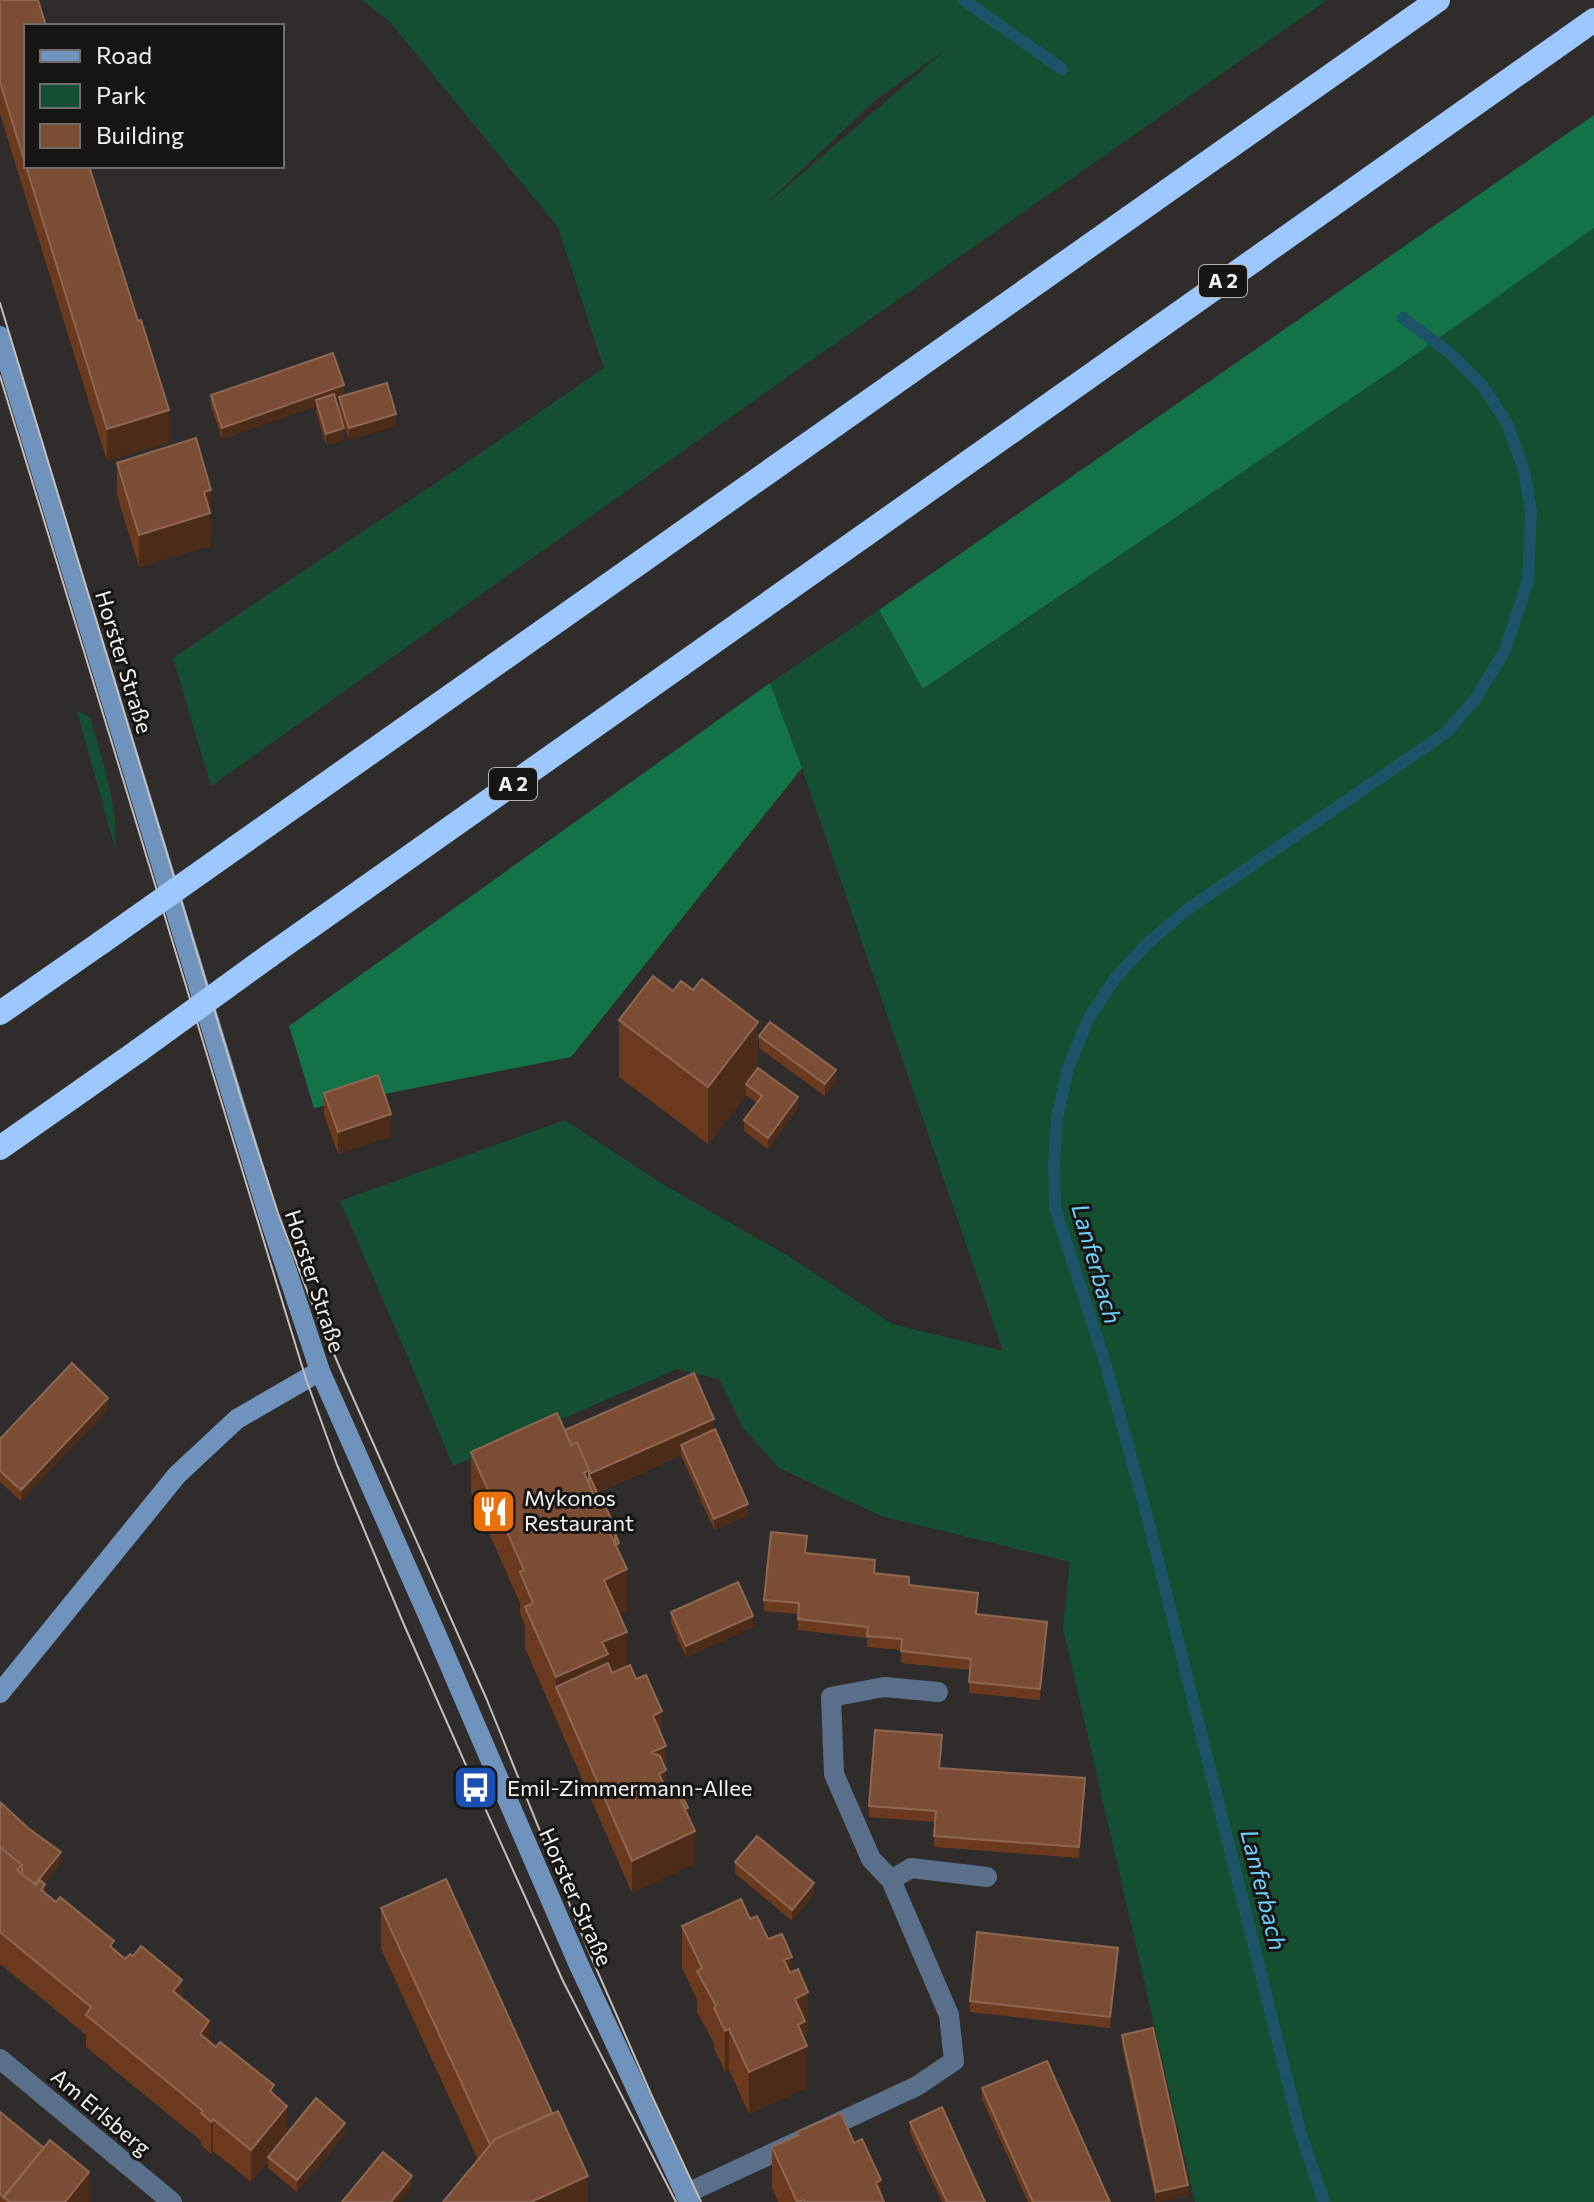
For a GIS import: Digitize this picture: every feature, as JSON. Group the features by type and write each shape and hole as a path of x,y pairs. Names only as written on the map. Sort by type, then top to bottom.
{"highway":[{"path":"0,1013 1438,0"},
{"name":"A 2","path":"0,1148 1594,20"}],"main road":[{"name":"Horster Straße","path":"0,336 269,1217 320,1371 578,1963 687,2198"},
{"path":"0,1693 177,1475 237,1419 320,1371"}],"street":[{"path":"687,2198 917,2086 954,2061 949,2015 891,1880 871,1859 834,1774 831,1697 884,1687 938,1692"},
{"path":"891,1880 911,1868 987,1877"},
{"name":"Am Erlsberg","path":"0,2059 172,2202"}],"green space":[{"path":"362,0 1327,0 793,373 211,786 173,658 604,368 558,227 390,22","holes":["949,47 770,201 872,103"]},
{"path":"1594,115 1594,228 1418,353 923,689 879,610"},
{"path":"1594,228 1594,2202 1195,2202 1063,1628 1070,1562 881,1516 779,1468 743,1428 719,1379 677,1369 453,1466 340,1201 565,1120 664,1185 790,1257 892,1324 1003,1351 770,683 879,610 924,689 1418,353"},
{"path":"770,683 802,768 571,1057 314,1108 289,1026"},
{"path":"77,711 90,717 104,765 112,799 115,848"}],"building":[{"path":"0,0 38,0 45,24 24,24 24,160 0,82"},
{"path":"27,168 90,168 169,410 107,429"},
{"path":"333,353 344,385 222,428 211,395"},
{"path":"387,383 396,414 349,428 339,397"},
{"path":"334,394 344,428 326,434 316,400"},
{"path":"196,438 211,490 204,492 210,513 139,535 117,463"},
{"path":"653,976 673,991 681,981 693,990 702,979 758,1022 708,1087 619,1020"},
{"path":"770,1022 836,1070 825,1084 759,1036"},
{"path":"758,1068 798,1097 768,1138 744,1120 762,1096 746,1084"},
{"path":"378,1075 391,1114 338,1132 324,1093"},
{"path":"72,1363 108,1398 21,1490 0,1471 0,1439"},
{"path":"694,1373 714,1419 589,1474 577,1442 571,1445 565,1430"},
{"path":"557,1413 571,1445 577,1442 589,1470 584,1473 597,1503 603,1500 615,1528 609,1531 627,1569 604,1580 627,1632 602,1642 608,1654 556,1677 525,1607 533,1603 520,1572 524,1570 471,1452"},
{"path":"715,1429 748,1504 714,1519 681,1445"},
{"path":"589,1475 601,1501 597,1503 589,1485"},
{"path":"771,1532 807,1536 805,1553 875,1560 874,1573 909,1577 909,1585 978,1593 976,1614 1047,1622 1040,1689 969,1682 971,1659 901,1651 902,1639 867,1636 868,1627 798,1619 799,1603 764,1600"},
{"path":"738,1582 753,1616 686,1646 671,1612"},
{"path":"608,1663 612,1673 630,1665 636,1679 646,1675 662,1711 653,1716 666,1746 652,1752 660,1756 666,1770 659,1774 668,1794 677,1792 695,1831 632,1861 556,1687"},
{"path":"875,1730 942,1735 939,1768 1085,1778 1079,1847 934,1836 936,1811 869,1806"},
{"path":"677,1785 688,1808 685,1809 677,1792 668,1794 666,1790"},
{"path":"0,1802 61,1852 35,1884 22,1874 22,1865 0,1847"},
{"path":"757,1836 814,1883 792,1910 735,1862"},
{"path":"0,1847 22,1865 17,1870 36,1885 40,1880 45,1884 41,1890 56,1902 60,1897 114,1941 110,1946 125,1959 130,1954 133,1956 141,1946 182,1980 173,1991 209,2021 200,2034 216,2047 220,2042 274,2085 270,2091 287,2106 251,2150 213,2119 211,2122 201,2113 203,2111 86,2015 91,2007 0,1932"},
{"path":"446,1879 552,2113 495,2139 490,2145 381,1908"},
{"path":"741,1899 750,1919 757,1916 768,1939 782,1934 792,1957 784,1960 790,1973 798,1969 808,1992 795,1999 805,2021 798,2025 807,2046 749,2072 729,2029 725,2031 714,2008 716,2006 697,1971 702,1968 682,1926"},
{"path":"977,1932 1118,1948 1110,2017 970,2001"},
{"path":"1153,2028 1188,2185 1156,2192 1122,2035"},
{"path":"1047,2061 1110,2202 1033,2202 982,2088"},
{"path":"316,2098 345,2123 297,2180 268,2157"},
{"path":"942,2107 985,2202 947,2202 910,2122"},
{"path":"558,2111 588,2176 531,2202 443,2202 495,2139"},
{"path":"0,2112 44,2148 4,2197 0,2194"},
{"path":"841,2113 854,2143 862,2139 881,2180 876,2183 884,2202 797,2202 772,2147 799,2135 797,2132"},
{"path":"50,2140 89,2172 65,2202 10,2202 3,2197"},
{"path":"383,2152 412,2176 391,2202 342,2202"}],"waterway":[{"name":"Lanferbach","path":"964,0 1062,69"},
{"name":"Lanferbach","path":"1324,2202 1300,2131 1146,1512 1105,1362 1055,1208 1054,1163 1057,1119 1068,1068 1088,1020 1115,978 1149,942 1188,909 1447,732 1476,698 1505,650 1528,581 1531,511 1524,471 1508,425 1482,385 1450,353 1403,318"}],"tram line":[{"path":"0,303 278,1213 309,1296 487,1700 586,1945 701,2202"},
{"path":"0,376 306,1379 337,1465 405,1627 563,1981 676,2202"}],"place":[{"name":"Mykonos Restaurant","path":"493,1511"},
{"name":"Emil-Zimmermann-Allee","path":"476,1788"}]}
